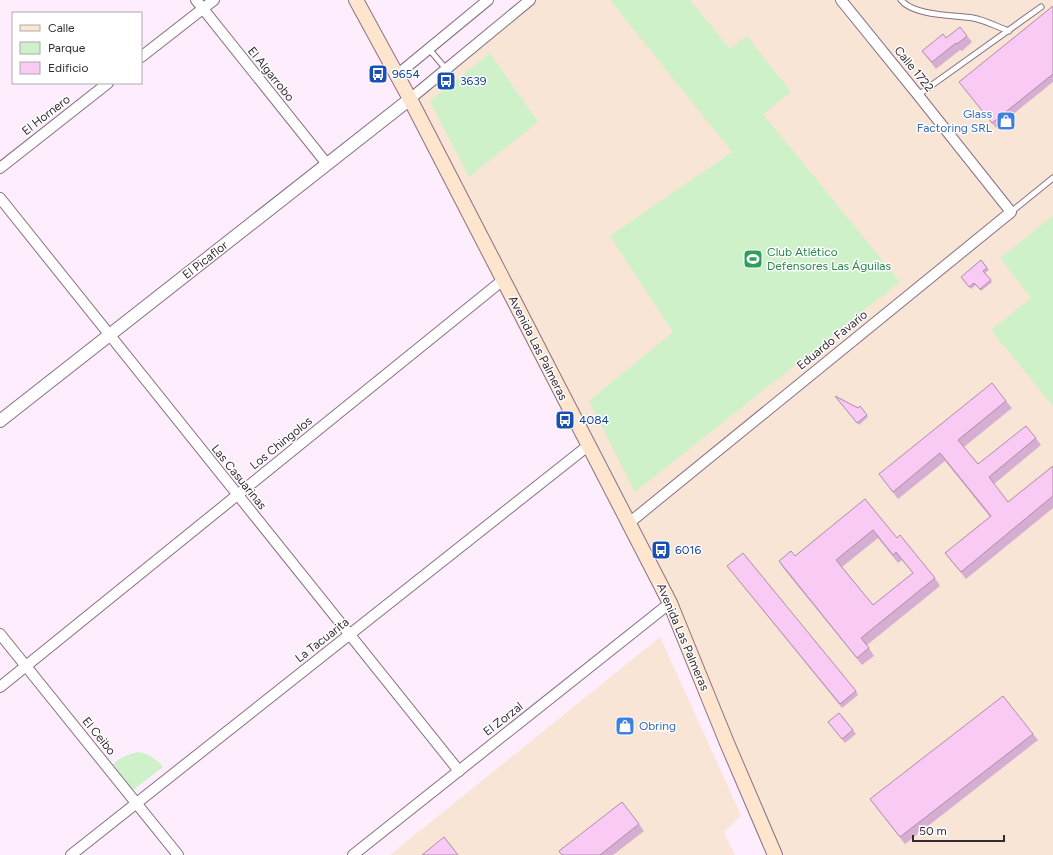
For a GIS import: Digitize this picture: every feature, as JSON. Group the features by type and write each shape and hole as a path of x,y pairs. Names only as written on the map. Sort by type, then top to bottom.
{"main road":[{"name":"Avenida Las Palmeras","path":"356,0 410,99 670,603 727,743 775,855"}],"street":[{"name":"El Algarrobo","path":"196,0 327,164"},
{"path":"142,56 214,0"},
{"path":"397,75 488,0"},
{"path":"410,99 530,0"},
{"name":"Calle 1722","path":"841,0 1011,212"},
{"name":"El Hornero","path":"0,168 107,84"},
{"name":"El Picaflor","path":"0,421 410,99"},
{"name":"Las Casuarinas","path":"0,198 459,771"},
{"name":"Eduardo Favario","path":"629,523 1011,212"},
{"name":"Los Chingolos","path":"0,688 503,280"},
{"name":"La Tacuarita","path":"71,855 588,445"},
{"name":"El Zorzal","path":"353,855 670,603"},
{"name":"El Ceibo","path":"0,634 178,855"}],"lane":[{"path":"901,0 906,6 939,15 974,18 1009,31"},
{"path":"918,95 1041,7"},
{"path":"429,49 447,69"},
{"name":"Eduardo Favario","path":"1011,212 1053,178"}],"shaded area":[{"path":"530,0 1053,0 1053,855 775,855 670,603 410,99"},
{"name":"Obring","path":"660,637 741,815 724,832 735,855 390,855"}],"green space":[{"name":"Club Atlético Defensores Las Águilas","path":"610,0 690,0 730,49 747,36 791,92 763,114 900,282 635,492 589,401 673,332 610,236 732,152"},
{"path":"490,53 538,122 469,177 430,101"},
{"path":"1053,216 1053,406 991,330 1031,298 1000,258"},
{"path":"139,752 152,757 163,767 133,790 113,764 125,756"}],"building":[{"path":"1053,6 1053,74 992,123 959,82"},
{"path":"960,27 967,36 932,62 922,51 943,34 946,38"},
{"path":"981,260 987,268 983,271 991,280 980,289 974,283 969,287 961,277"},
{"path":"992,383 1006,401 958,440 978,464 1026,426 1036,438 989,477 1008,502 1053,466 1053,496 961,572 945,553 991,516 940,453 893,492 879,474"},
{"path":"835,396 858,408 860,406 867,415 857,423"},
{"path":"865,499 897,538 900,535 935,578 861,638 869,648 857,658 779,561 791,551 795,556","holes":["873,530 893,555 896,552 913,573 873,605 836,560"]},
{"path":"743,553 856,691 840,704 727,566"},
{"path":"1003,696 1033,734 900,837 870,799"},
{"path":"839,713 853,730 842,739 828,722"},
{"path":"622,802 639,824 600,855 562,855 559,851"},
{"path":"444,837 458,855 422,855"}],"place":[{"name":"9654","path":"378,74"},
{"name":"3639","path":"446,81"},
{"name":"Glass Factoring SRL","path":"1006,121"},
{"name":"Club Atlético Defensores Las Águilas","path":"753,259"},
{"name":"4084","path":"565,420"},
{"name":"6016","path":"661,550"},
{"name":"Obring","path":"625,726"}]}
